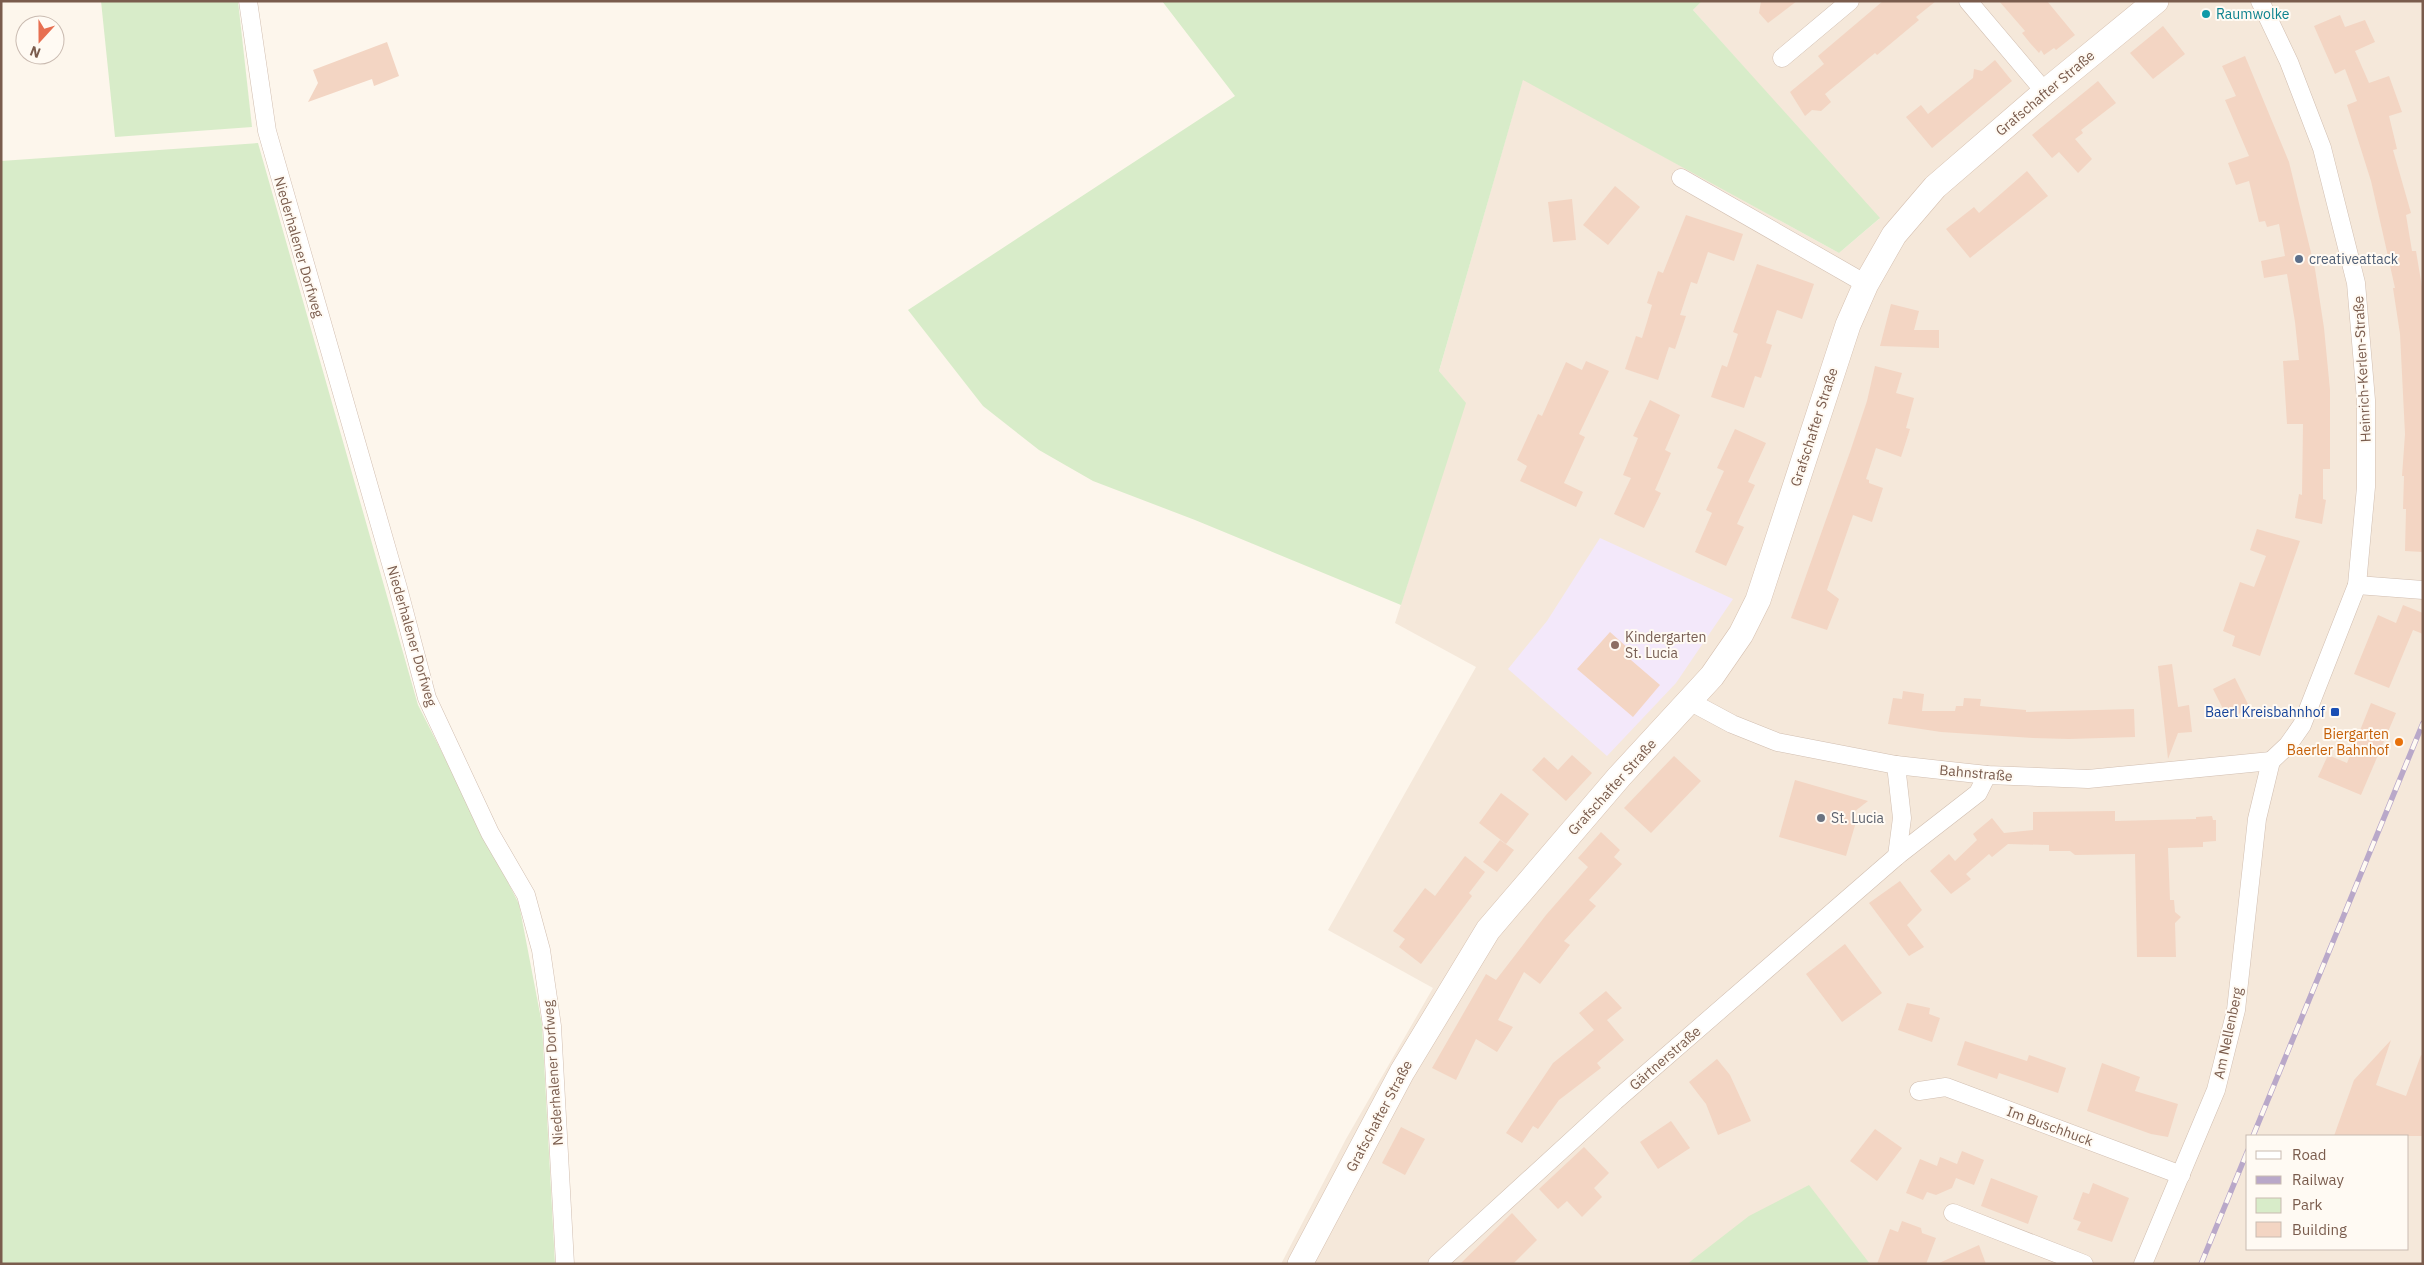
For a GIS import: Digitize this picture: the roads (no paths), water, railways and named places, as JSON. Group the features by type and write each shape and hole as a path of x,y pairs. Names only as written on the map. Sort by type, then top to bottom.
{"main road":[{"name":"Grafschafter Straße","path":"1300,1264 1402,1072 1488,930 1619,777 1691,702 1736,641 1758,600 1848,325 1866,284 1894,235 1935,187 2045,92 2156,1"}],"street":[{"name":"Niederhalener Dorfweg","path":"248,1 267,131 398,588 427,698 490,833 526,895 541,950 552,1026 564,1264"},
{"path":"1782,58 1850,1"},
{"path":"1968,1 2045,92"},
{"name":"Heinrich-Kerlen-Straße","path":"2260,1 2289,62 2322,148 2356,282 2366,400 2366,487 2358,585 2302,725 2288,744 2271,761"},
{"path":"1681,178 1866,284"},
{"path":"2358,585 2423,590"},
{"name":"Bahnstraße","path":"1691,702 1732,724 1777,742 1896,764 1986,775 2088,779 2271,761"},
{"name":"Am Nellenberg","path":"2143,1264 2216,1090 2236,1010 2257,819 2271,761"},
{"path":"1896,764 1902,818 1897,856"},
{"name":"Gärtnerstraße","path":"1437,1264 1615,1100 1897,856 1978,793 1986,775"},
{"name":"Im Buschhuck","path":"1919,1091 1946,1087 2181,1175"},
{"path":"1953,1213 2084,1264"}],"railway":[{"path":"2253,1135 2423,723"},
{"path":"2201,1264 2246,1155"}],"place":[{"name":"Raumwolke","path":"2206,14"},
{"name":"creativeattack","path":"2299,259"},
{"name":"Kindergarten St. Lucia","path":"1615,645"},
{"name":"Baerl Kreisbahnhof","path":"2335,712"},
{"name":"Biergarten Baerler Bahnhof","path":"2399,742"},
{"name":"St. Lucia","path":"1821,818"}]}
